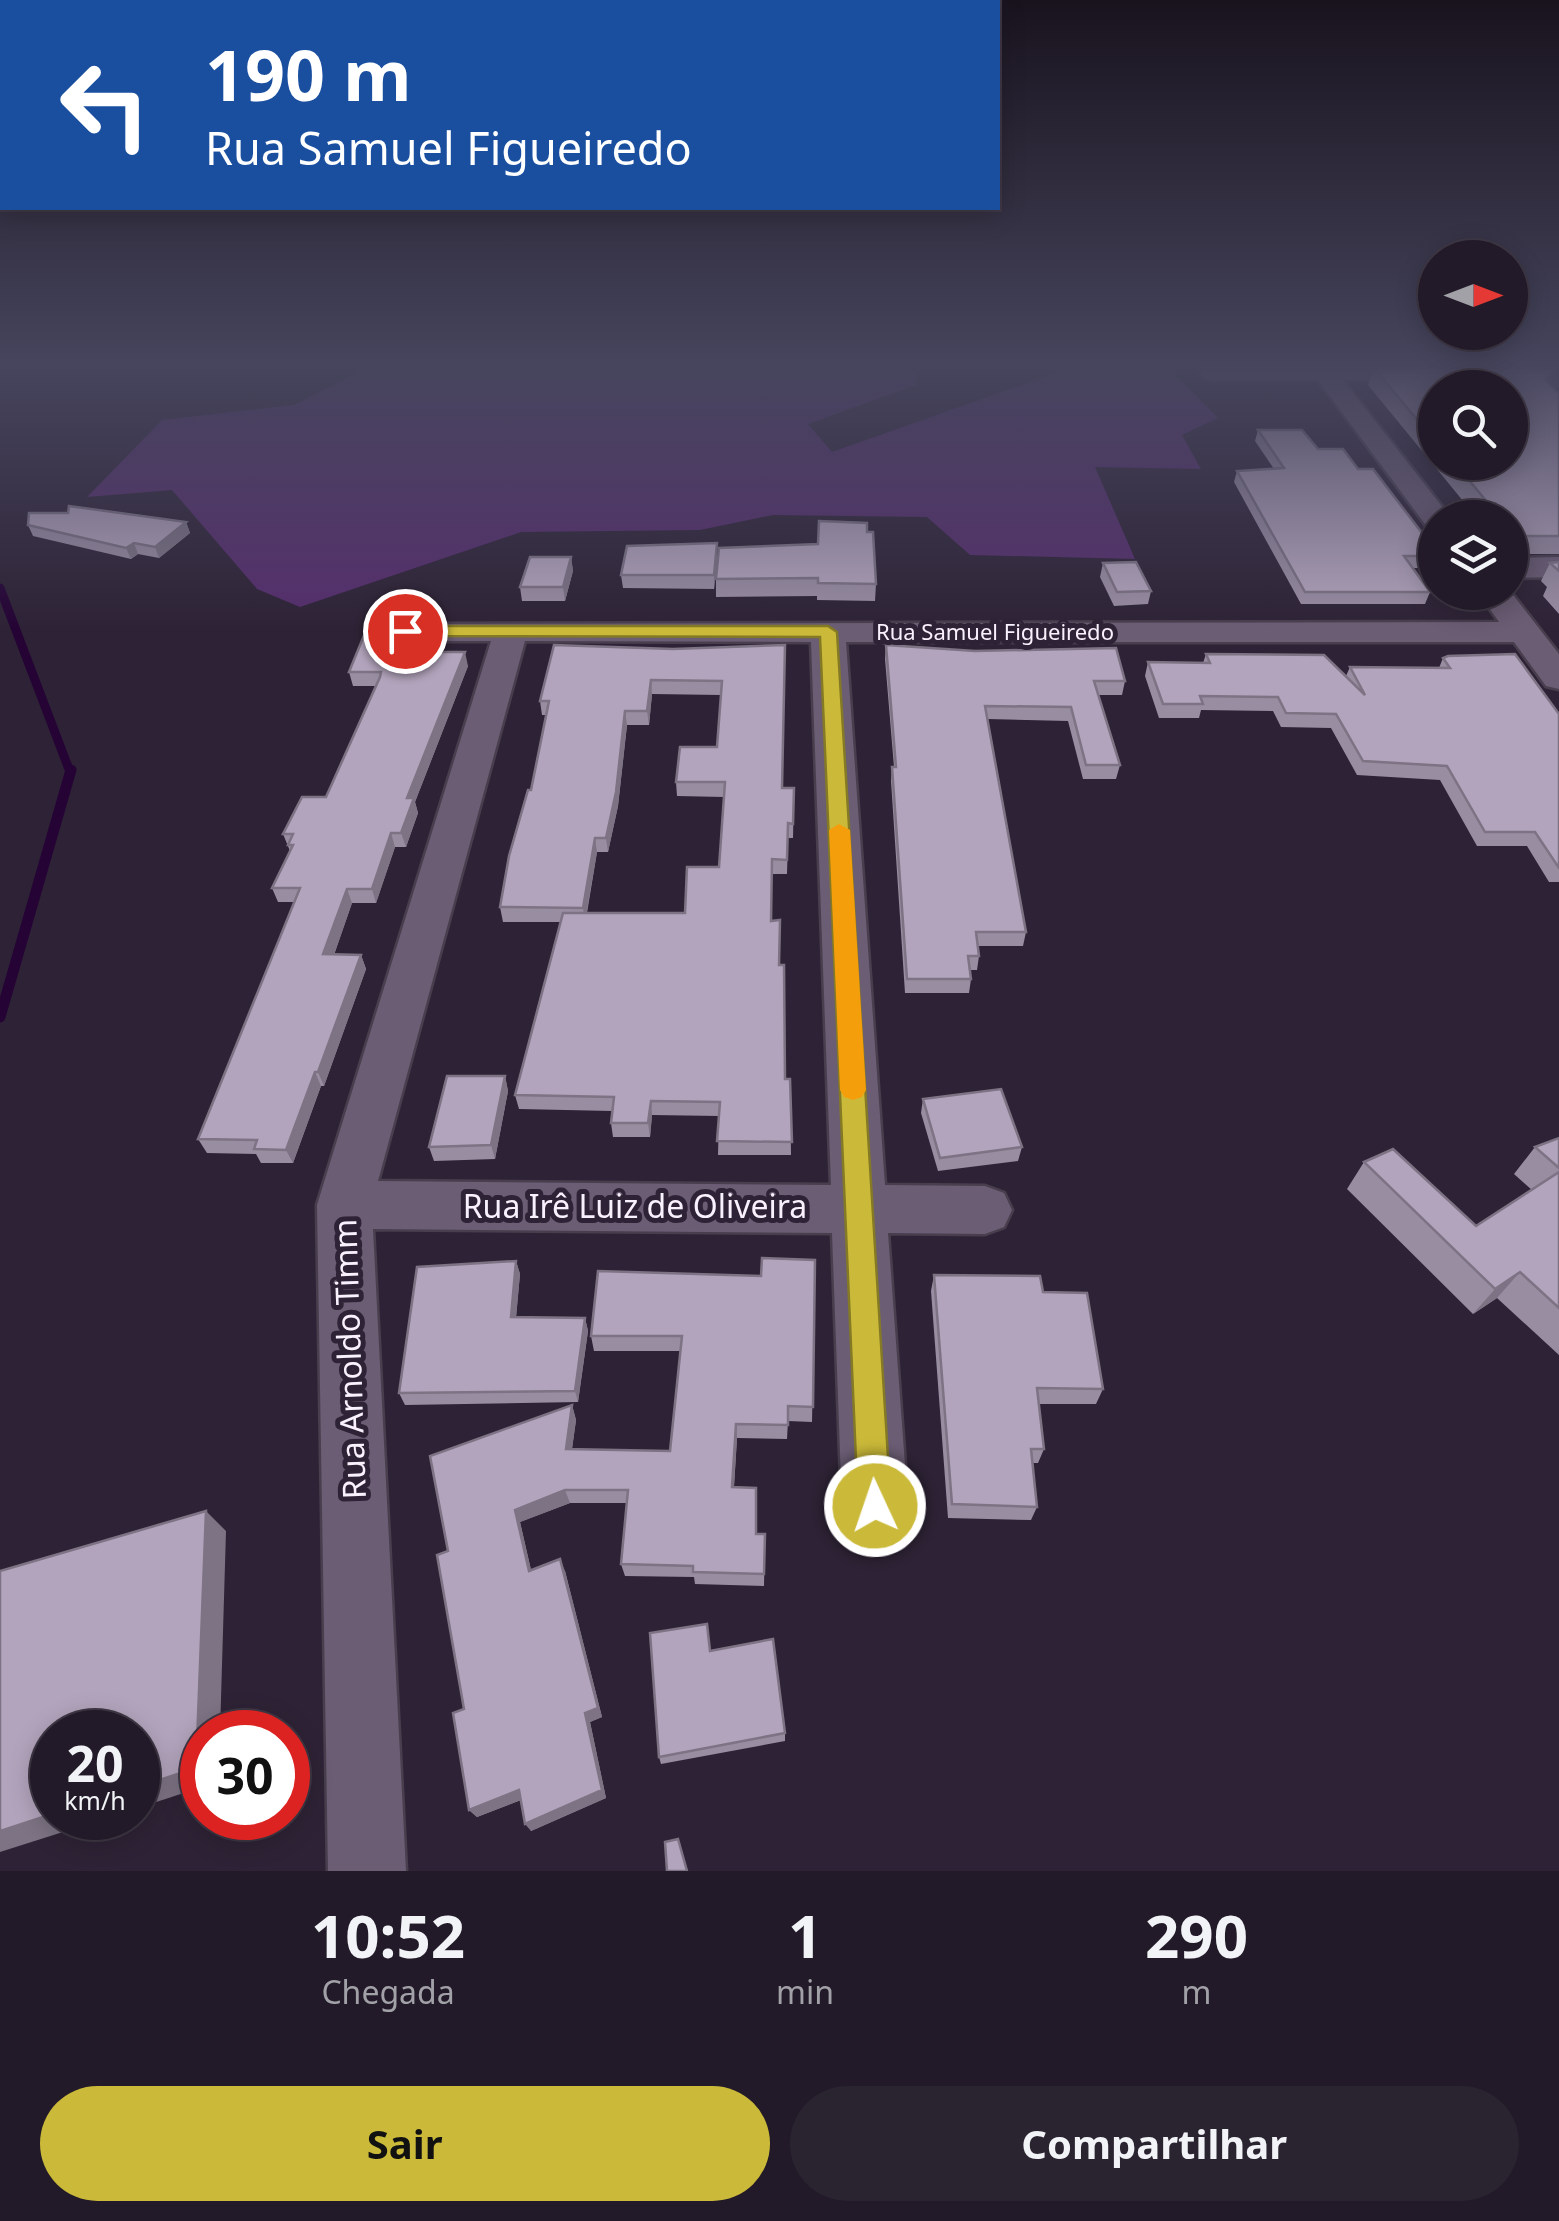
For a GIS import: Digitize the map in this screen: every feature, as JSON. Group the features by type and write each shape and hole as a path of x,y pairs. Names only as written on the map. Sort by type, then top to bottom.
{"street":[{"path":"1387,454 1422,500"},
{"path":"1528,568 1559,568"},
{"path":"1508,610 1559,678"},
{"name":"Rua Samuel Figueiredo","path":"405,631 1524,632"},
{"name":"Rua Arnoldo Timm","path":"368,1871 344,1205 512,631"},
{"path":"828,632 875,1506"},
{"name":"Rua Irê Luiz de Oliveira","path":"344,1205 985,1210"}],"shaded area":[{"path":"129,454 1193,454 1201,469 1095,467 1135,559 970,555 927,517 773,515 700,530 521,532 300,607 257,589 172,490 87,497"}],"building":[{"path":"1275,454 1347,454 1358,469 1373,469 1418,528 1418,556 1404,556 1418,575 1418,592 1305,592 1237,471 1284,468"},
{"path":"1528,454 1559,454 1559,536 1528,536 1528,500 1485,500 1469,480 1528,480"},
{"path":"69,506 186,522 155,547 134,543 126,548 28,525 29,513 68,513"},
{"path":"819,521 867,523 867,532 873,532 876,584 818,583 818,578 716,579 719,548 818,544"},
{"path":"717,543 714,575 621,575 627,546"},
{"path":"530,557 571,557 563,587 520,587"},
{"path":"1136,562 1151,591 1117,592 1103,563"},
{"path":"365,633 437,633 429,652 465,652 407,798 414,798 401,833 391,833 372,889 347,889 323,954 361,955 286,1150 254,1149 257,1140 198,1139 300,888 272,888 293,845 288,845 293,834 283,834 302,797 326,797 380,677 381,672 349,672"},
{"path":"554,645 673,649 785,645 782,788 794,788 793,824 788,823 787,860 772,859 771,921 780,920 785,1079 790,1079 792,1142 717,1141 720,1102 651,1101 648,1123 611,1123 614,1097 515,1095 563,913 685,913 687,867 719,867 725,782 676,782 680,747 717,747 722,681 651,680 647,711 625,711 616,792 606,838 595,838 583,908 500,907 509,856 531,790 549,701 540,701"},
{"path":"886,645 975,651 1116,648 1125,681 1094,681 1120,765 1086,765 1071,707 985,706 1026,932 976,932 979,956 968,956 971,979 907,979"},
{"path":"1206,654 1324,655 1365,695 1350,667 1450,668 1443,658 1515,654 1559,714 1559,868 1535,832 1485,832 1447,766 1363,761 1336,714 1286,713 1278,697 1200,696 1203,704 1163,704 1148,662 1210,663"},
{"path":"447,1076 505,1076 491,1145 429,1147"},
{"path":"1001,1089 1022,1147 940,1158 923,1099"},
{"path":"1559,1138 1559,1168 1535,1147"},
{"path":"1393,1149 1476,1226 1559,1172 1559,1308 1520,1272 1495,1289 1364,1162"},
{"path":"762,1258 815,1260 813,1407 788,1406 788,1425 736,1424 732,1487 756,1488 756,1534 765,1534 764,1574 693,1572 693,1566 621,1564 628,1490 565,1490 515,1510 529,1571 560,1559 598,1708 585,1713 602,1790 525,1824 519,1790 469,1810 453,1713 464,1709 437,1555 448,1551 430,1456 572,1405 566,1449 670,1451 682,1336 591,1336 598,1271 761,1276"},
{"path":"516,1261 511,1317 585,1318 575,1391 399,1393 417,1267"},
{"path":"934,1275 1040,1276 1043,1292 1087,1293 1103,1389 1037,1388 1044,1449 1031,1449 1037,1507 952,1504"},
{"path":"206,1511 198,1710 180,1710 180,1773 160,1780 160,1710 30,1710 30,1821 0,1831 0,1571"},
{"path":"707,1624 710,1651 773,1639 785,1733 659,1757 650,1633"},
{"path":"678,1839 687,1871 667,1871 665,1842"}],"waterway":[{"path":"0,588 70,772"},
{"path":"0,1017 71,770"}],"slow traffic":[{"path":"839,830 853,1090"}],"route":[{"path":"405,631 828,632 875,1506"}]}
